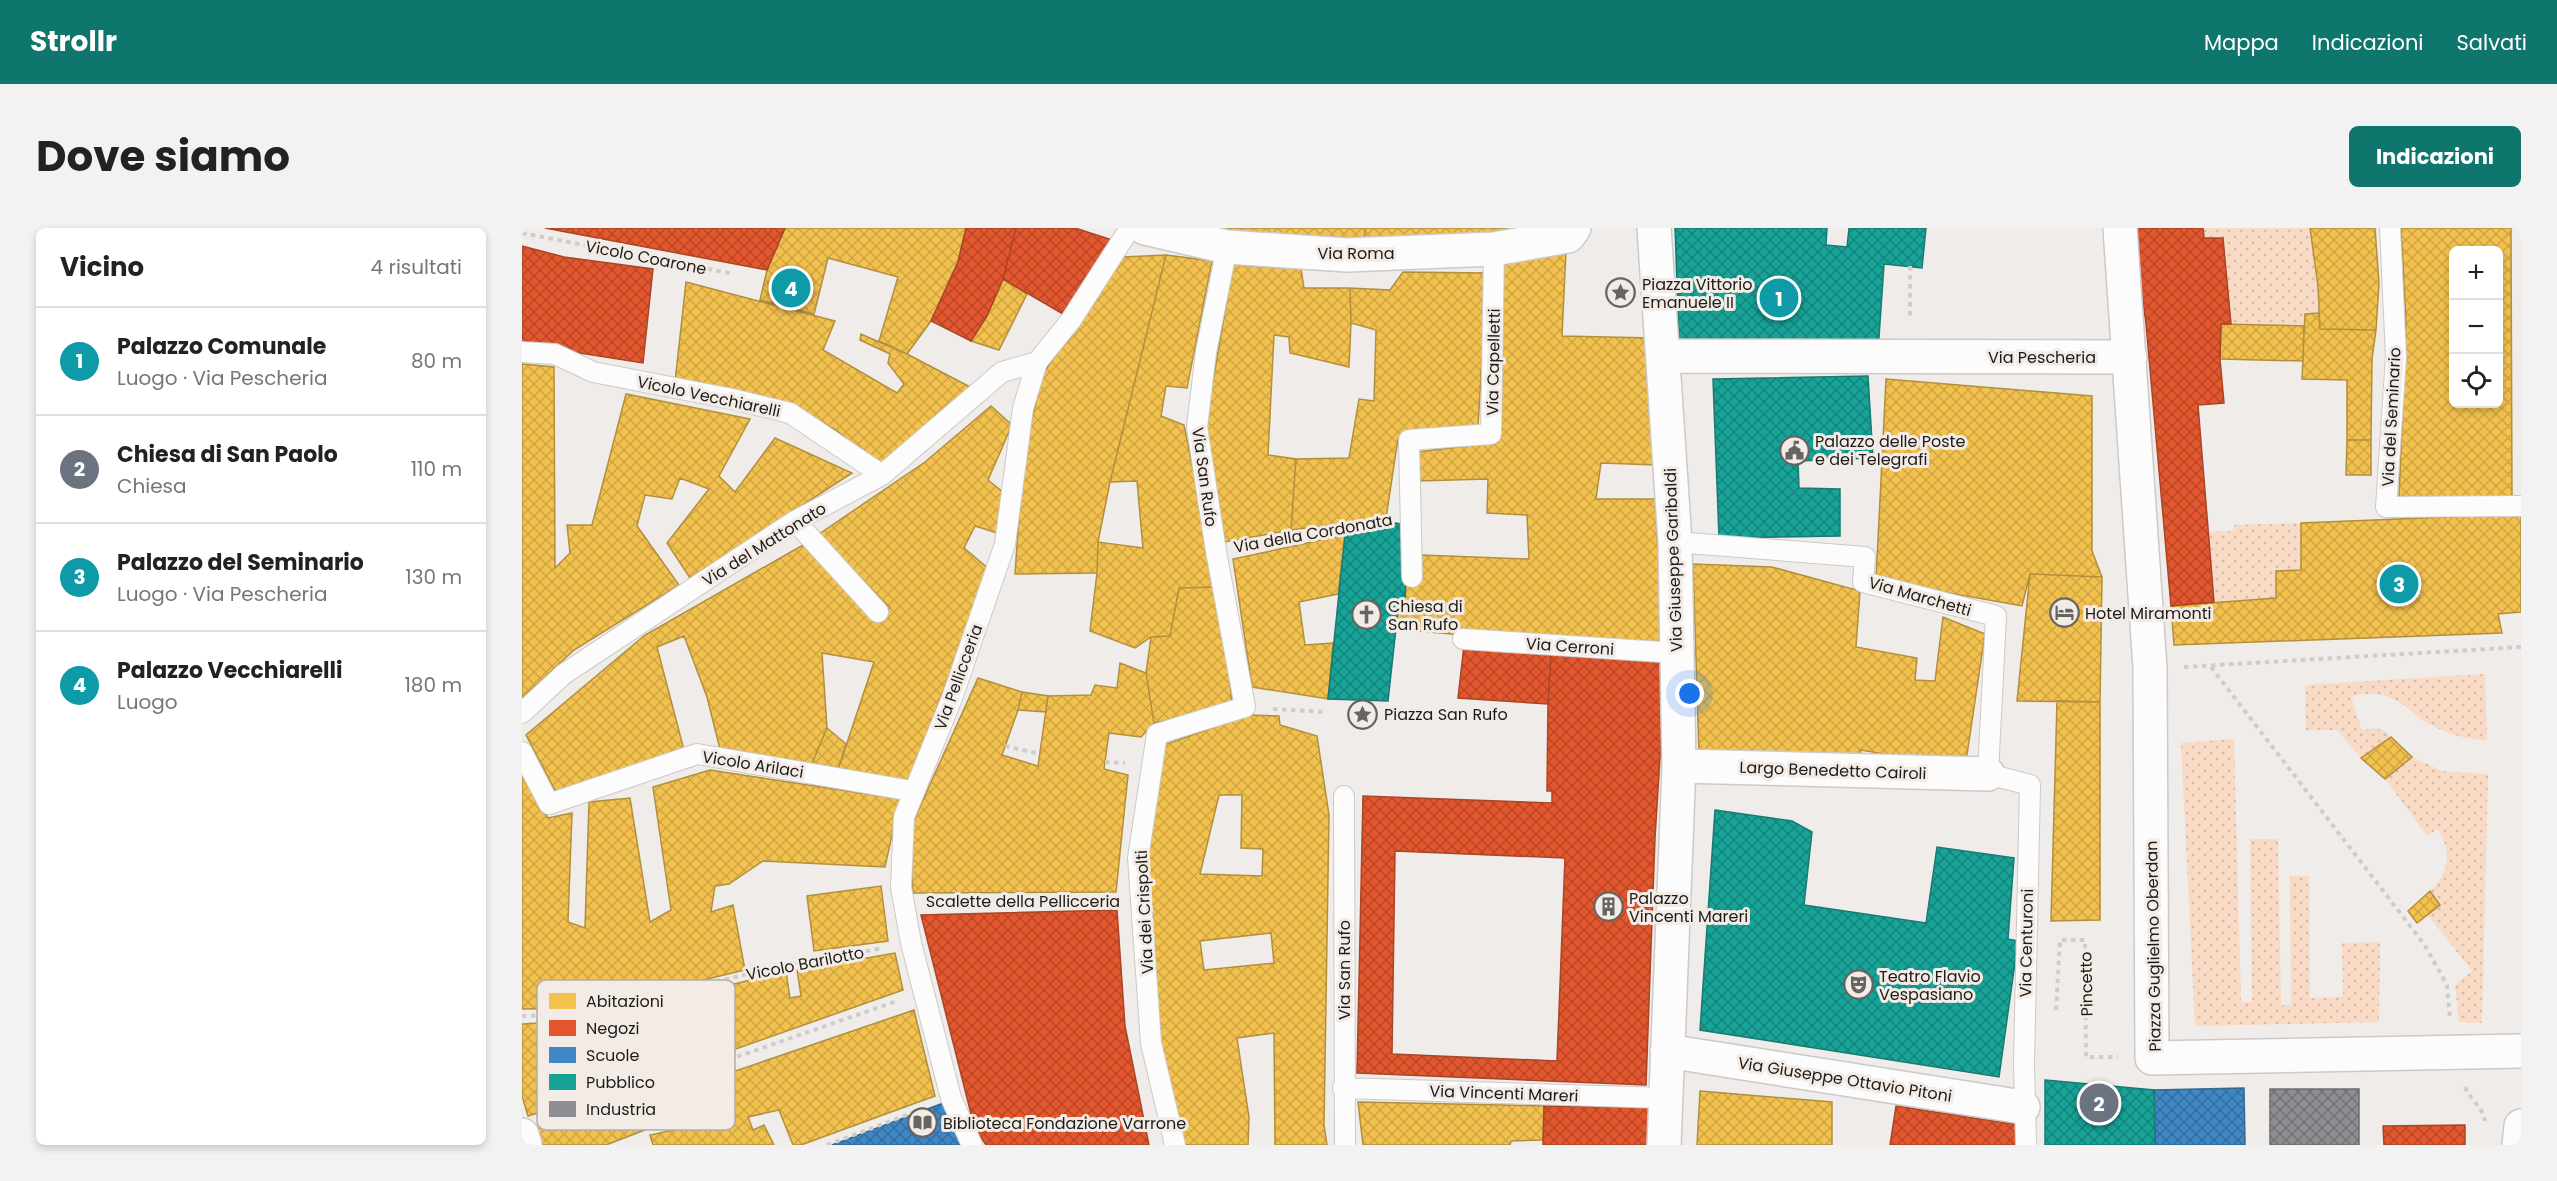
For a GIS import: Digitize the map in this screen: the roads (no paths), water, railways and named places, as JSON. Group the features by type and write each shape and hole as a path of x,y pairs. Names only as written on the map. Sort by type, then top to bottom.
{"street":[{"name":"Via Roma","path":"1145,228 1216,240 1347,255 1494,249 1571,232"},
{"name":"Via Giuseppe Garibaldi","path":"1654,228 1675,542 1679,765 1664,1098 1664,1145"},
{"path":"2120,228 2130,357"},
{"name":"Via Pescheria","path":"1663,347 1902,358 2130,357"},
{"name":"Piazza Guglielmo Oberdan","path":"2130,357 2148,647 2152,1058 2521,1051"},
{"name":"Largo Benedetto Cairoli","path":"1679,765 1988,774"},
{"name":"Via Giuseppe Ottavio Pitoni","path":"1667,1052 2024,1107"},
{"path":"2520,1145 2521,1126"}],"lane":[{"name":"Via Pellicceria","path":"972,1145 951,1098 911,943 901,887 904,817 912,791 952,698 1005,544 1023,408 1037,362 1077,311 1130,228"},
{"name":"Via del Seminario","path":"2391,228 2396,357 2386,507 2521,506"},
{"name":"Via San Rufo","path":"1216,240 1197,427 1216,551 1245,707"},
{"name":"Via Capelletti","path":"1412,577 1409,440 1491,434 1494,249"},
{"name":"Vicolo Vecchiarelli","path":"522,352 555,354 593,372 732,399 790,413 882,475"},
{"name":"Via del Mattonato","path":"522,712 564,674 795,521 882,475 1002,372 1037,362"},
{"path":"795,521 878,612"},
{"name":"Via Marchetti","path":"1675,542 1865,557 1863,582 1996,616 1988,774"},
{"name":"Via Cerroni","path":"1463,639 1677,653"},
{"name":"Via dei Crispolti","path":"1174,1145 1151,1043 1138,858 1157,734 1245,707"},
{"name":"Vicolo Arilaci","path":"522,752 549,804 697,754 912,791"},
{"name":"Via Centuroni","path":"1988,774 2030,785 2024,1107 2026,1145"},
{"name":"Via San Rufo","path":"1344,796 1343,1088 1345,1145"},
{"name":"Via Vincenti Mareri","path":"1343,1088 1664,1098"}],"place":[{"name":"Palazzo Vecchiarelli","path":"791,288"},
{"name":"Piazza Vittorio Emanuele II","path":"1621,293"},
{"name":"Palazzo Comunale","path":"1779,298"},
{"name":"Palazzo delle Poste e dei Telegrafi","path":"1794,450"},
{"name":"Palazzo del Seminario","path":"2399,584"},
{"name":"Hotel Miramonti","path":"2064,613"},
{"name":"Chiesa di San Rufo","path":"1367,615"},
{"name":"Piazza San Rufo","path":"1363,714"},
{"name":"Palazzo Vincenti Mareri","path":"1608,907"},
{"name":"Teatro Flavio Vespasiano","path":"1858,985"},
{"name":"Chiesa di San Paolo","path":"2099,1103"},
{"name":"Biblioteca Fondazione Varrone","path":"922,1123"}]}
